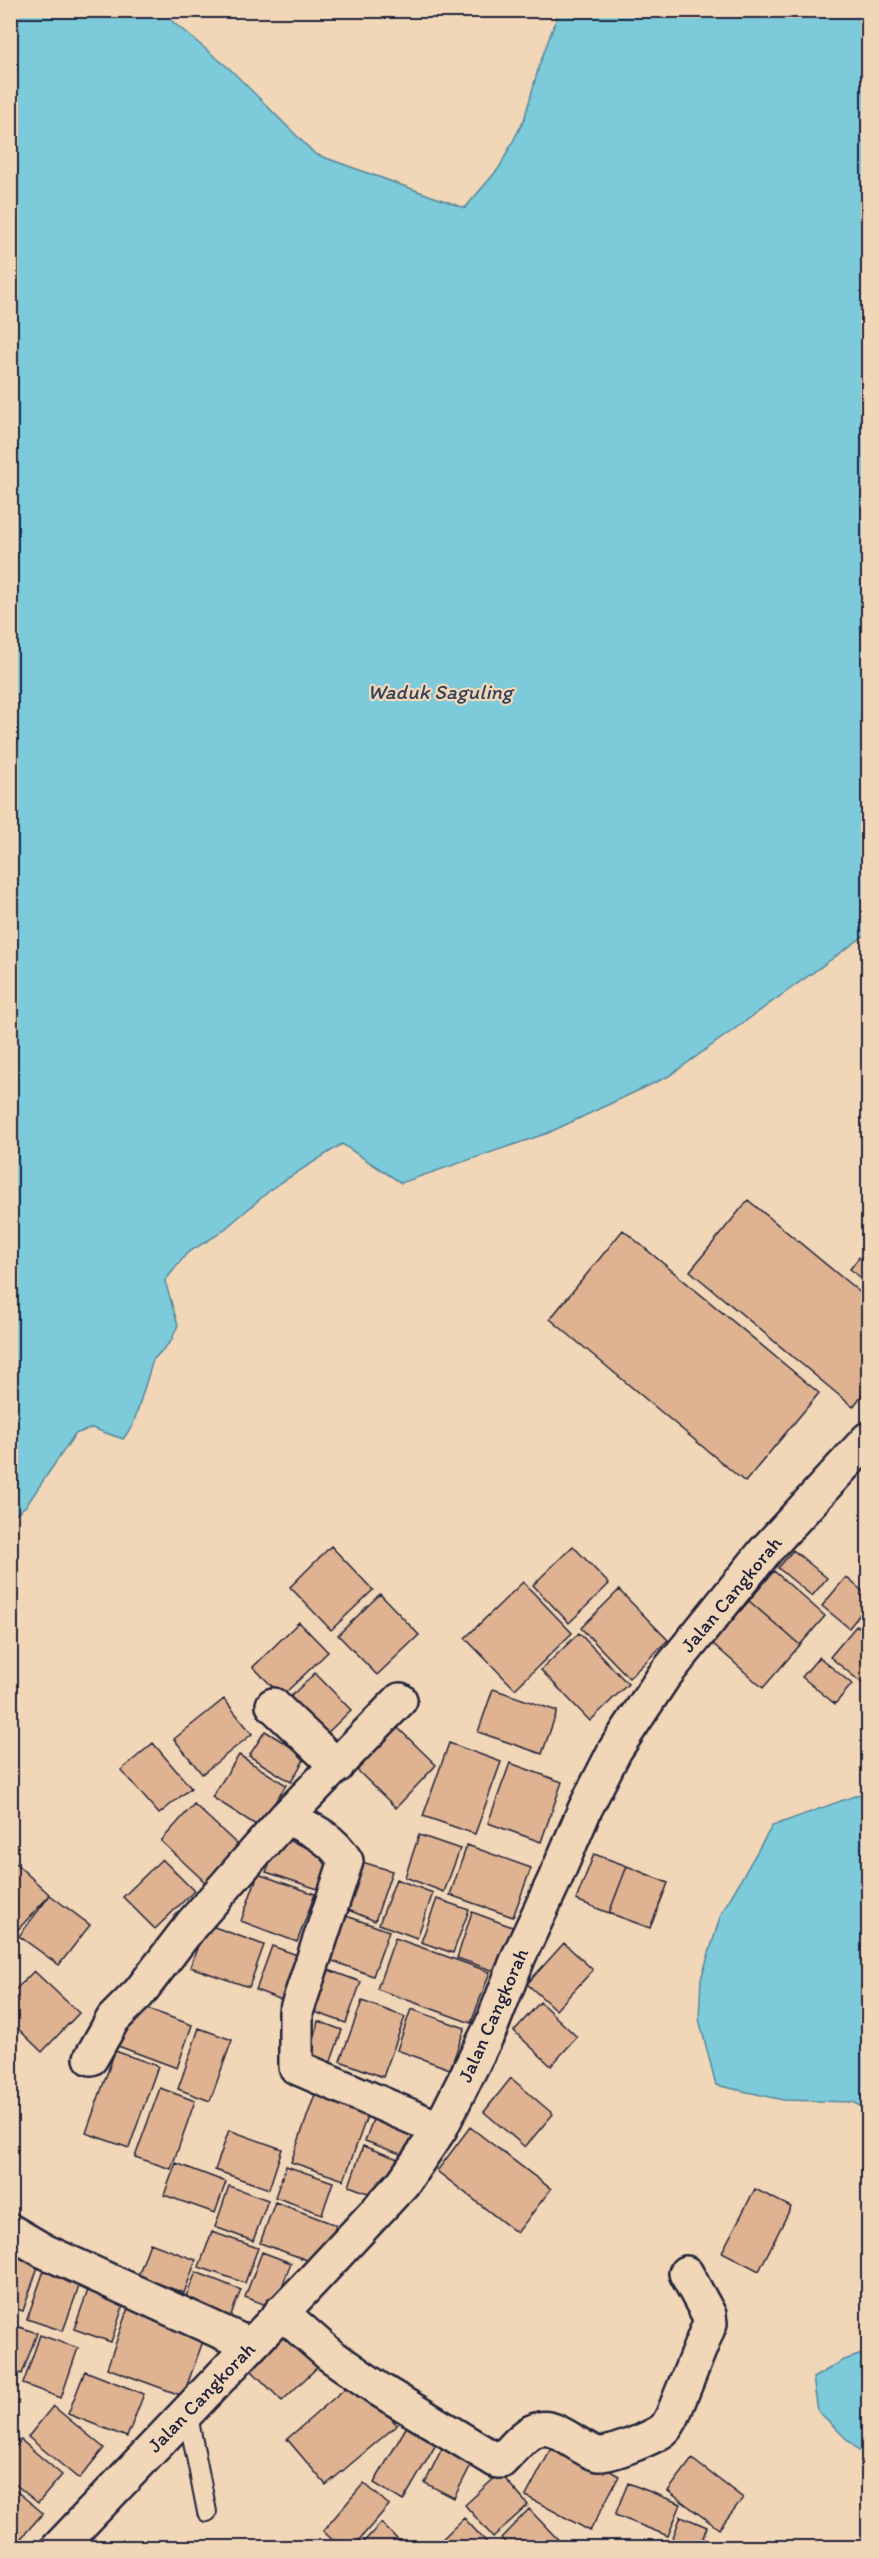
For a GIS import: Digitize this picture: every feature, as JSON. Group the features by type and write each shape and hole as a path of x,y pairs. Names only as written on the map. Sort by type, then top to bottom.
{"street":[{"name":"Jalan Cangkorah","path":"58,2547 403,2183 440,2129 491,2027 519,1956 585,1809 615,1750 664,1676 766,1550 868,1439"},
{"path":"91,2058 114,2019 139,1993 192,1924 286,1817 400,1700"},
{"path":"273,1705 337,1766"},
{"path":"286,1817 320,1833 337,1847 346,1861 296,2012 296,2067 440,2129"},
{"path":"10,2231 44,2251 250,2345"},
{"path":"281,2312 330,2355 380,2390 497,2461 501,2461 534,2431 542,2428 552,2430 597,2454 607,2454 660,2432 668,2426 673,2415 710,2323 709,2315 686,2273"}],"lane":[{"path":"187,2411 207,2512"}],"water":[{"name":"Waduk Saguling","path":"11,10 163,11 174,23 230,69 315,154 465,208 499,168 524,120 539,66 559,11 868,11 868,933 669,1076 548,1133 401,1183 342,1144 274,1187 219,1234 187,1253 165,1281 178,1325 171,1341 153,1360 133,1425 123,1439 92,1428 75,1434 26,1506 11,1517"},
{"path":"868,1791 868,2110 852,2102 783,2100 716,2085 699,2019 701,1979 721,1914 772,1826"},
{"path":"868,2352 868,2465 866,2458 818,2411 813,2378 844,2360"}],"building":[{"path":"748,1200 868,1299 868,1387 853,1407 690,1271"},
{"path":"623,1230 819,1393 745,1482 550,1319"},
{"path":"868,1246 868,1284 850,1269"},
{"path":"331,1546 373,1590 331,1630 290,1587"},
{"path":"573,1546 609,1584 569,1623 533,1585"},
{"path":"793,1550 827,1578 812,1596 778,1568"},
{"path":"774,1571 825,1616 800,1645 749,1601"},
{"path":"846,1577 868,1596 868,1604 849,1628 822,1606"},
{"path":"523,1582 572,1633 515,1689 465,1638"},
{"path":"619,1590 668,1640 629,1678 581,1628"},
{"path":"380,1594 419,1635 377,1675 338,1635"},
{"path":"749,1601 800,1645 763,1688 712,1643"},
{"path":"299,1622 328,1652 282,1696 253,1667"},
{"path":"857,1625 868,1635 868,1688 830,1657"},
{"path":"579,1633 628,1684 590,1721 541,1670"},
{"path":"819,1657 852,1684 835,1704 802,1677"},
{"path":"315,1673 351,1710 321,1739 285,1702"},
{"path":"493,1689 557,1711 542,1754 478,1732"},
{"path":"224,1699 252,1734 202,1774 174,1739"},
{"path":"397,1727 436,1765 396,1808 357,1770"},
{"path":"265,1731 306,1756 291,1782 249,1756"},
{"path":"153,1743 191,1788 159,1814 121,1770"},
{"path":"449,1743 501,1762 475,1834 423,1816"},
{"path":"239,1755 286,1785 259,1827 212,1797"},
{"path":"510,1763 562,1782 541,1842 488,1823"},
{"path":"194,1804 241,1848 207,1884 161,1841"},
{"path":"419,1835 460,1849 444,1892 405,1877"},
{"path":"282,1838 334,1858 321,1890 266,1872"},
{"path":"467,1845 531,1868 513,1917 450,1895"},
{"path":"594,1854 627,1866 609,1913 576,1900"},
{"path":"10,1858 50,1895 11,1937 10,1936"},
{"path":"162,1859 194,1891 155,1929 123,1897"},
{"path":"359,1861 392,1871 375,1921 341,1907"},
{"path":"627,1866 668,1883 650,1928 609,1913"},
{"path":"258,1874 315,1894 297,1942 241,1921"},
{"path":"396,1879 433,1893 417,1938 379,1924"},
{"path":"50,1895 90,1925 59,1965 19,1936"},
{"path":"437,1899 469,1910 453,1953 421,1942"},
{"path":"472,1912 515,1928 500,1973 457,1958"},
{"path":"338,1913 389,1931 373,1976 322,1957"},
{"path":"206,1924 264,1945 249,1987 190,1967"},
{"path":"395,1938 490,1972 471,2023 377,1989"},
{"path":"564,1943 593,1970 556,2010 527,1984"},
{"path":"272,1946 311,1960 295,2005 256,1990"},
{"path":"315,1965 361,1982 346,2023 300,2007"},
{"path":"34,1971 79,2013 42,2052 10,2021 10,1995"},
{"path":"362,2001 405,2017 383,2077 340,2061"},
{"path":"540,2002 577,2037 551,2066 514,2031"},
{"path":"134,2004 192,2025 177,2068 118,2046"},
{"path":"411,2009 465,2028 450,2069 397,2050"},
{"path":"318,2021 342,2030 330,2064 310,2061"},
{"path":"199,2028 232,2040 210,2101 178,2089"},
{"path":"115,2051 158,2066 129,2148 86,2133"},
{"path":"511,2078 553,2114 525,2147 484,2112"},
{"path":"318,2086 371,2105 344,2180 291,2162"},
{"path":"160,2088 195,2101 171,2169 135,2157"},
{"path":"376,2111 417,2126 406,2156 365,2141"},
{"path":"470,2127 551,2189 517,2233 437,2171"},
{"path":"229,2130 282,2149 269,2189 215,2170"},
{"path":"363,2146 398,2159 384,2199 349,2186"},
{"path":"176,2163 226,2182 215,2213 164,2195"},
{"path":"286,2166 333,2182 322,2214 275,2197"},
{"path":"229,2186 268,2200 253,2241 215,2227"},
{"path":"755,2189 791,2207 759,2271 722,2252"},
{"path":"275,2202 336,2225 321,2265 260,2243"},
{"path":"212,2232 258,2248 245,2283 199,2267"},
{"path":"150,2243 196,2260 184,2293 138,2276"},
{"path":"262,2252 291,2263 274,2308 245,2297"},
{"path":"10,2253 39,2264 23,2311 10,2307"},
{"path":"46,2265 82,2278 63,2331 27,2319"},
{"path":"196,2272 241,2290 228,2322 183,2304"},
{"path":"92,2279 128,2292 111,2342 74,2329"},
{"path":"129,2305 206,2333 183,2396 107,2368"},
{"path":"10,2324 37,2333 22,2374 10,2370"},
{"path":"290,2325 324,2361 282,2401 248,2367"},
{"path":"40,2335 78,2348 61,2398 23,2384"},
{"path":"85,2371 144,2394 127,2437 68,2414"},
{"path":"357,2378 397,2425 326,2485 287,2439"},
{"path":"53,2406 104,2448 79,2479 28,2437"},
{"path":"411,2419 441,2436 403,2501 374,2483"},
{"path":"21,2440 62,2475 38,2503 10,2480 10,2452"},
{"path":"556,2440 619,2476 590,2531 526,2496"},
{"path":"445,2442 475,2457 454,2498 425,2483"},
{"path":"692,2459 743,2498 719,2529 668,2491"},
{"path":"500,2473 528,2505 493,2537 465,2505"},
{"path":"364,2483 389,2505 352,2548 341,2548 323,2531"},
{"path":"628,2483 681,2504 668,2536 615,2515"},
{"path":"10,2486 43,2513 16,2544 10,2539"},
{"path":"529,2509 566,2548 510,2548 501,2538"},
{"path":"681,2516 707,2527 699,2548 669,2548"},
{"path":"464,2518 492,2548 433,2548"},
{"path":"381,2523 406,2548 358,2548"}]}
